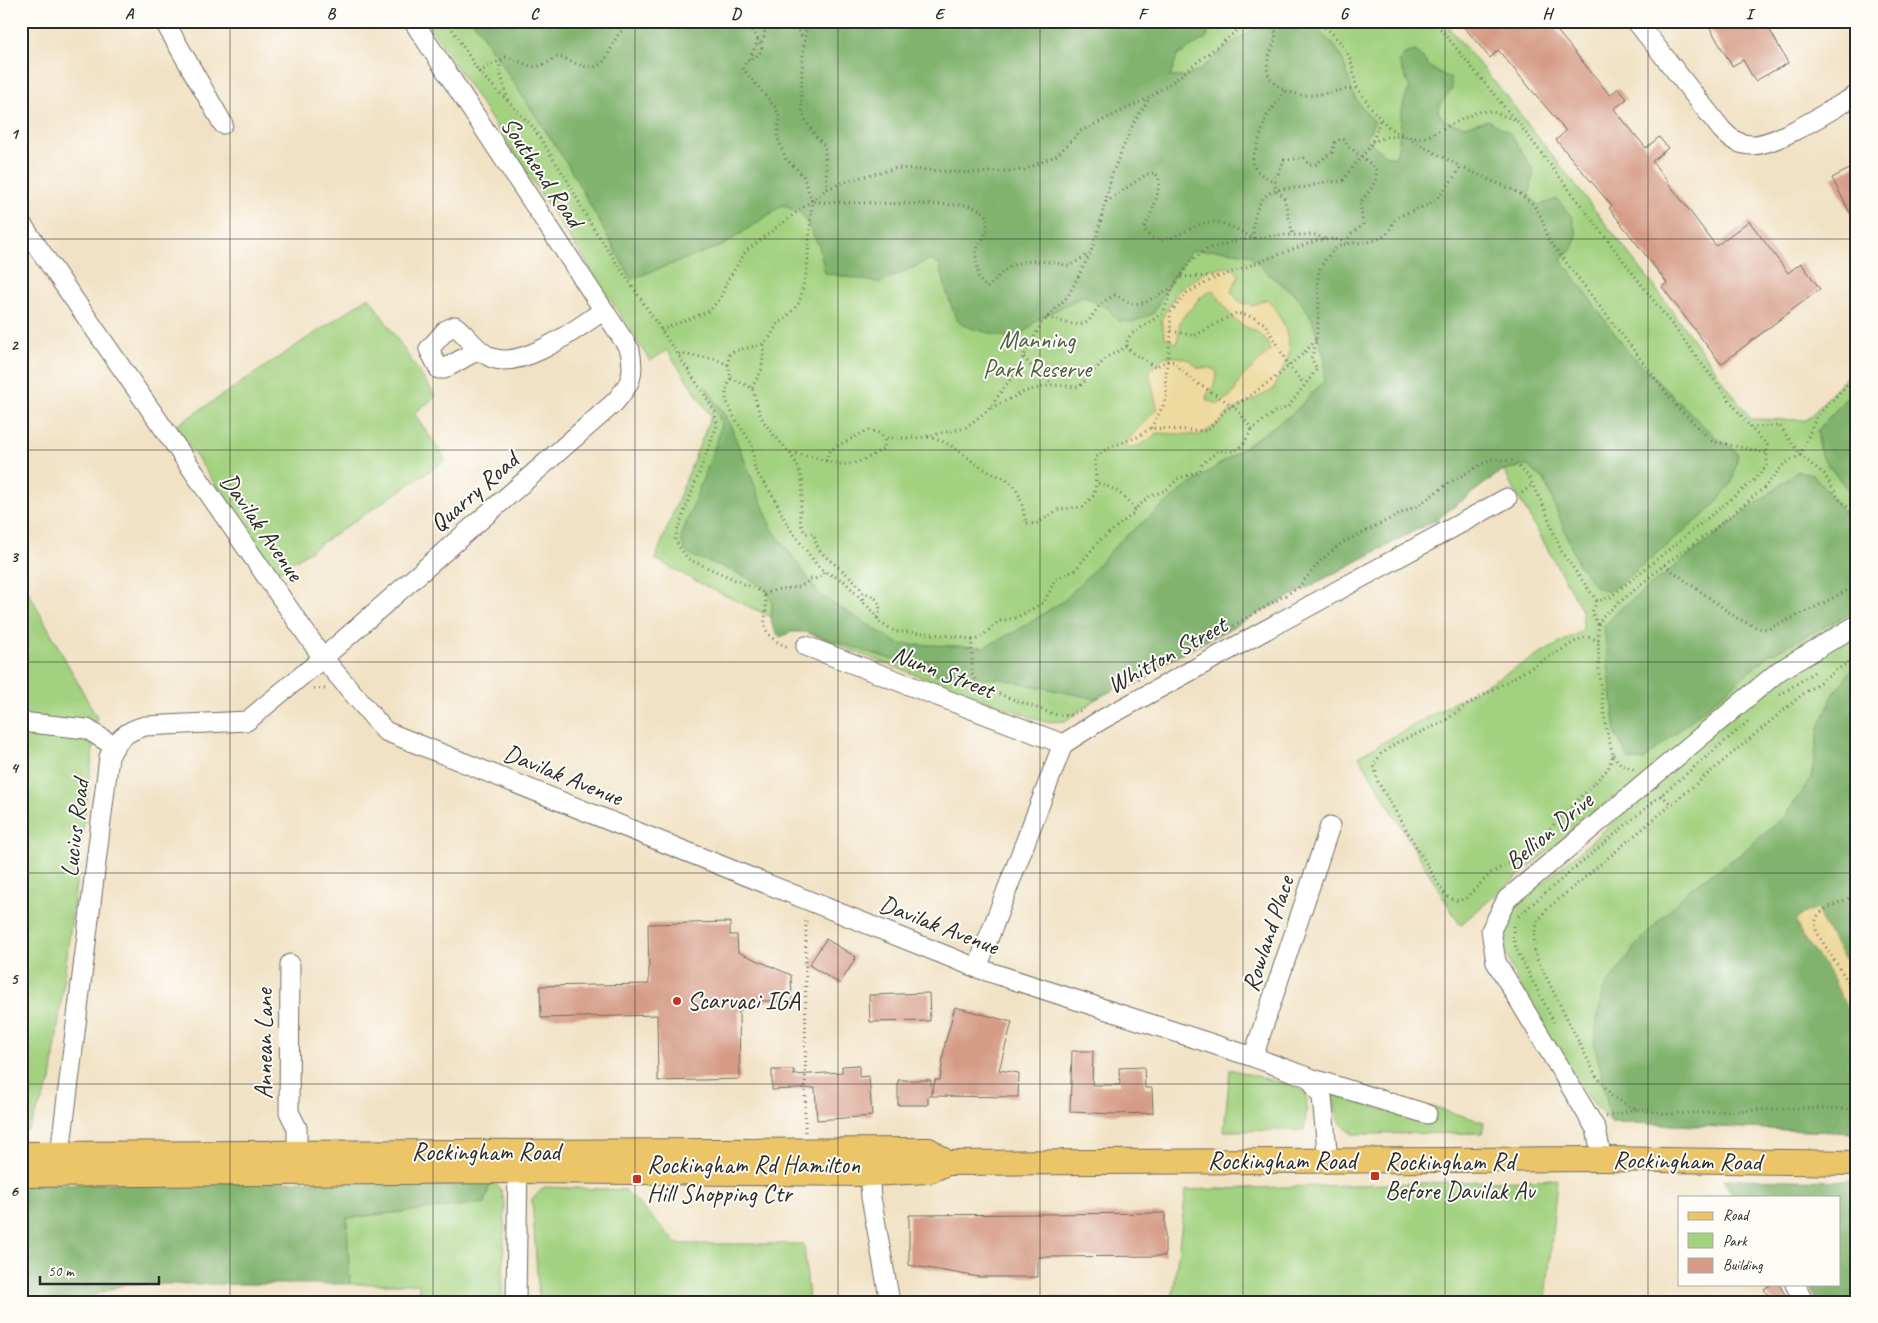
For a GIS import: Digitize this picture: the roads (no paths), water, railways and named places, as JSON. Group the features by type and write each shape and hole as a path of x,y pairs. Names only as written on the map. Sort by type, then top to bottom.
{"main road":[{"name":"Rockingham Road","path":"21,1174 518,1161 868,1162 929,1150 947,1163 1602,1160 1857,1163"},
{"name":"Rockingham Road","path":"21,1154 297,1151 518,1161"}],"street":[{"path":"164,21 223,124"},
{"name":"Southend Road","path":"412,21 630,350"},
{"path":"1636,21 1722,130 1739,143 1754,145 1770,141 1857,95"},
{"name":"Davilak Avenue","path":"21,222 323,658 385,730 977,968 1253,1057 1310,1078 1427,1114"},
{"path":"478,350 492,358 512,359 527,356 550,346 604,310"},
{"name":"Quarry Road","path":"323,658 615,402 630,384 634,367 630,350"},
{"name":"Whitton Street","path":"1063,744 1101,720 1507,498"},
{"name":"Bellion Drive","path":"1602,1160 1596,1129 1496,962 1491,930 1508,899 1779,671 1857,625"},
{"name":"Nunn Street","path":"806,646 1063,744"},
{"path":"21,722 87,729 114,746 126,733 145,726 247,721 323,658"},
{"path":"977,968 1063,744"},
{"name":"Lucius Road","path":"60,1154 109,757 114,746"},
{"name":"Rowland Place","path":"1253,1057 1330,826"},
{"name":"Annean Lane","path":"290,964 289,1112 298,1128 297,1151"},
{"path":"1310,1078 1322,1097 1328,1161"},
{"path":"516,1302 518,1161"},
{"path":"868,1162 871,1197 890,1302"},
{"path":"1796,1286 1804,1302"}],"place":[{"name":"Scarvaci IGA","path":"677,1001"},
{"name":"Rockingham Rd Before Davilak Av","path":"1375,1176"},
{"name":"Rockingham Rd Hamilton Hill Shopping Ctr","path":"637,1179"}],"park label":[{"name":"Manning Park Reserve","path":"1037,354"}]}
